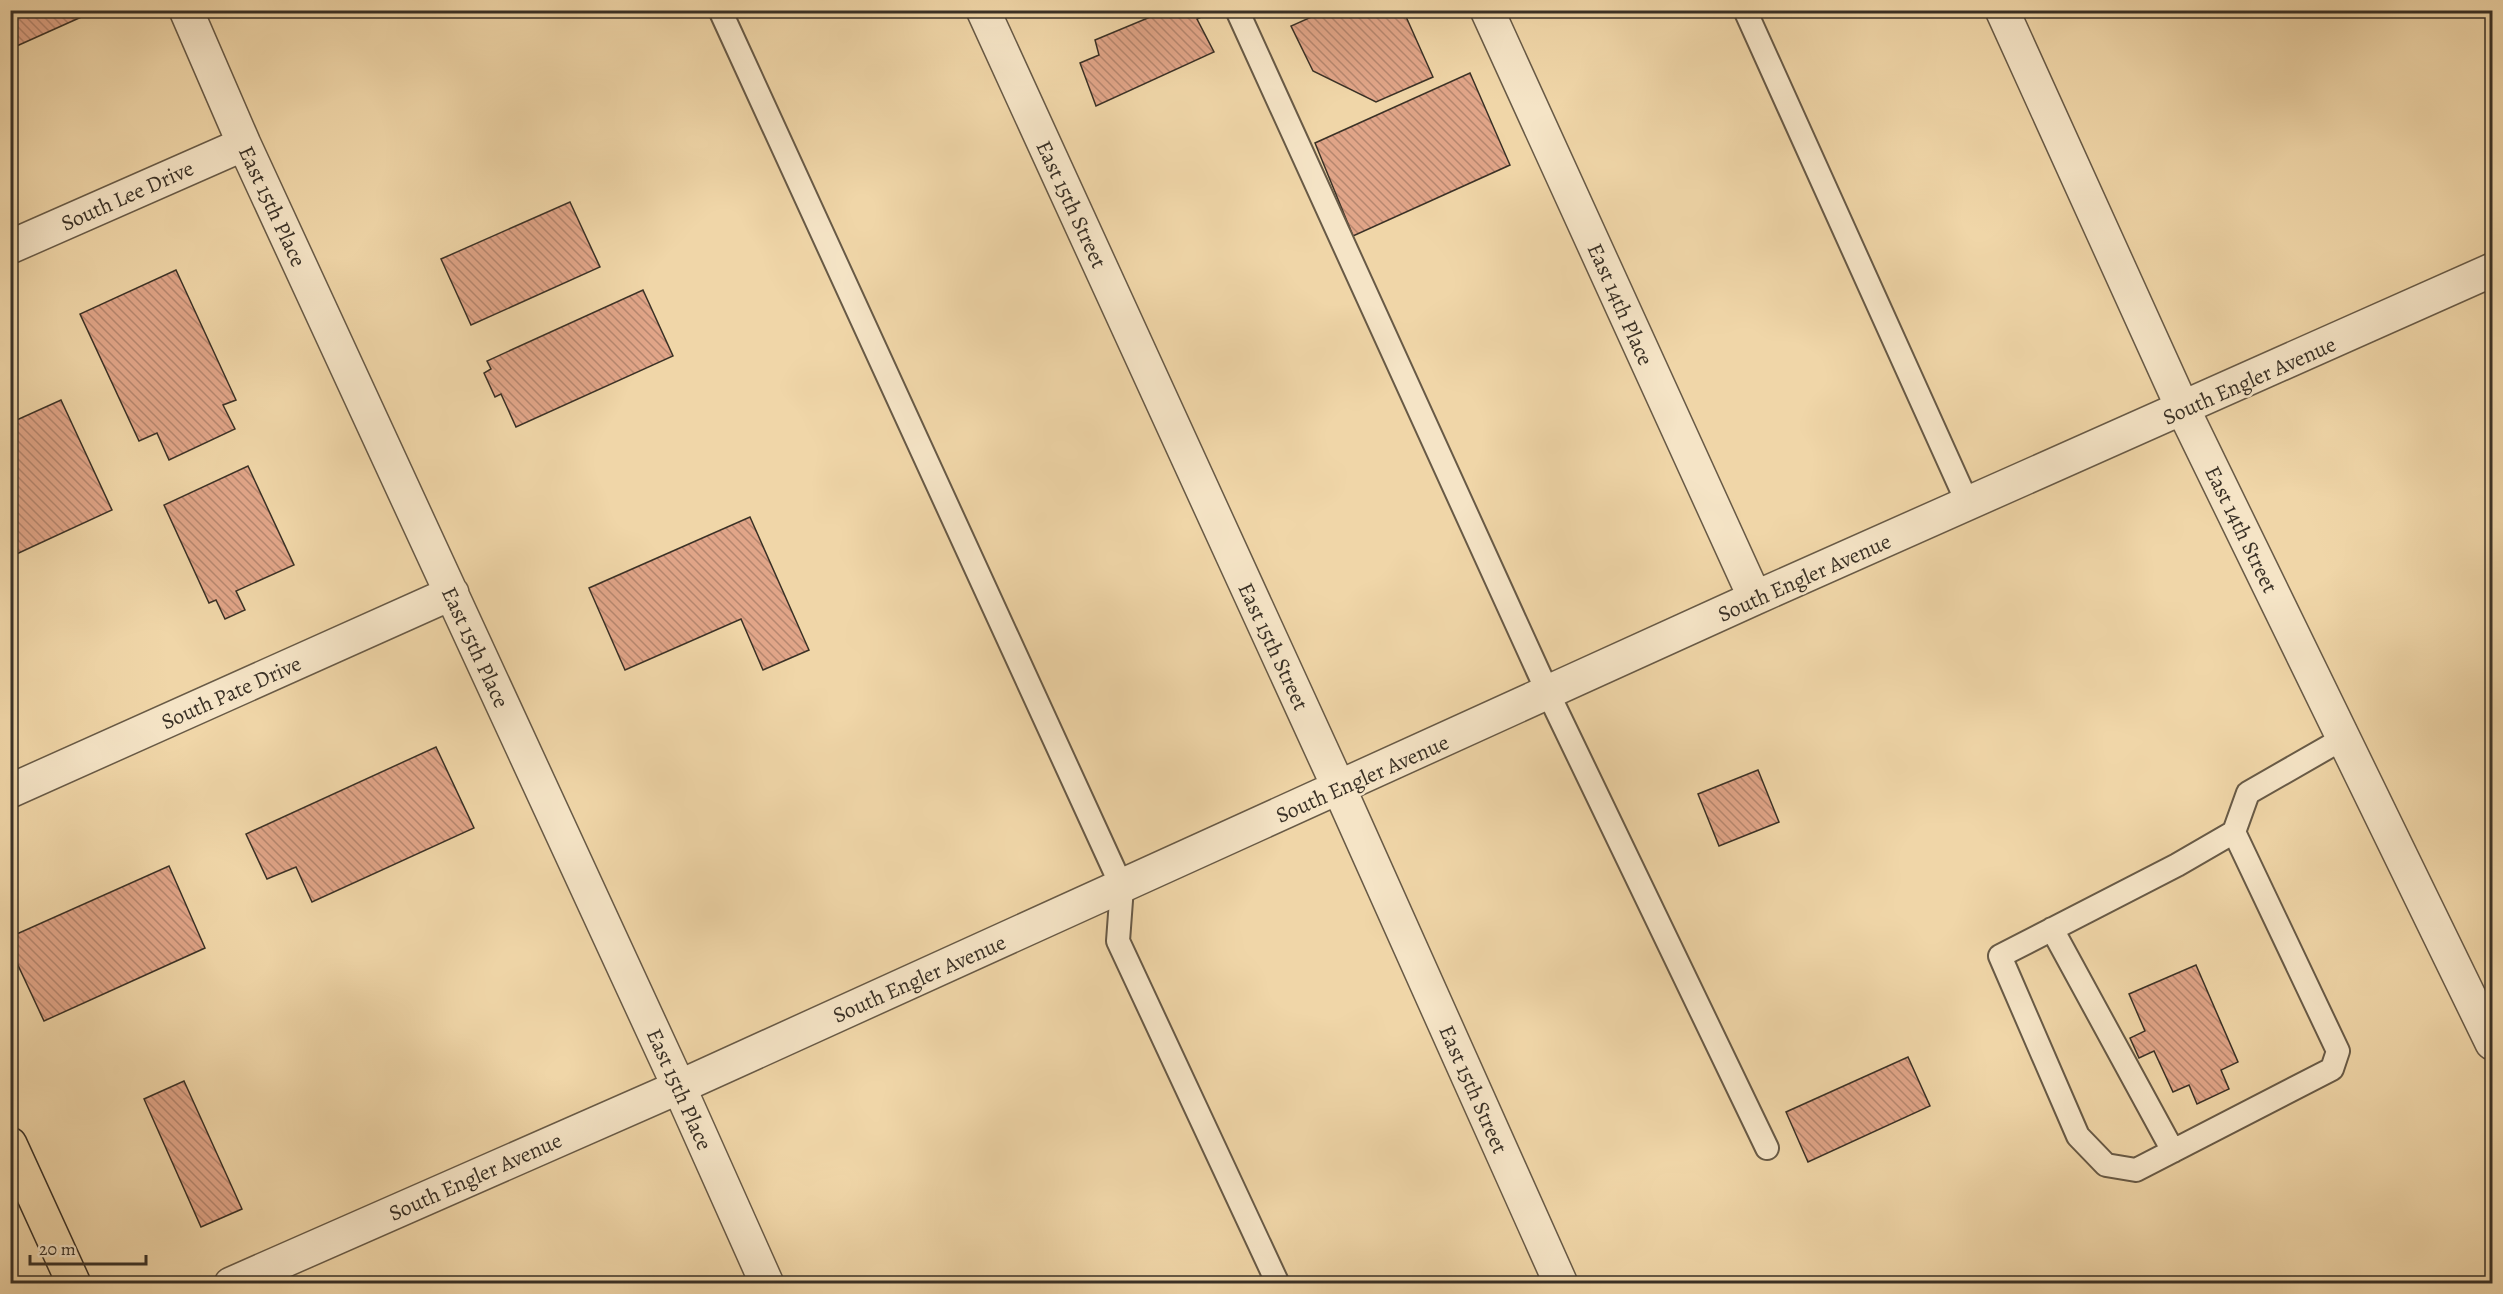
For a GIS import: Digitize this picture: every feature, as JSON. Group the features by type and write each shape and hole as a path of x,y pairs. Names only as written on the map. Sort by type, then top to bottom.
{"highway":[{"path":"10,1144 74,1284"}],"street":[{"name":"East 15th Place","path":"186,10 244,144 679,1087 767,1284"},
{"name":"East 15th Street","path":"983,10 1339,788 1561,1284"},
{"name":"East 14th Place","path":"1487,10 1755,598"},
{"name":"East 14th Street","path":"2002,10 2183,409 2493,1042"},
{"name":"South Lee Drive","path":"10,247 244,144"},
{"name":"South Engler Avenue","path":"231,1284 679,1087 1755,598 2493,270"},
{"name":"South Pate Drive","path":"10,791 452,593"}],"lane":[{"path":"720,10 1122,886 1118,941 1278,1284"},
{"path":"1237,10 1548,693 1767,1148"},
{"path":"1744,10 1968,504"},
{"path":"2234,832 2338,1051 2332,1069 2136,1170 2106,1165 2078,1136 2000,956 2177,865 2234,832 2248,794 2344,738"},
{"path":"2052,929 2174,1151"}],"building":[{"path":"10,10 97,10 10,49"},
{"path":"1167,10 1210,10 1210,13 1197,19 1214,52 1096,106 1080,63 1099,55 1095,40"},
{"path":"1327,10 1403,10 1433,77 1376,102 1313,71 1291,26"},
{"path":"1470,73 1510,165 1353,236 1315,143"},
{"path":"570,202 600,267 471,325 441,259"},
{"path":"176,270 236,400 223,405 235,429 169,460 157,433 139,441 80,314"},
{"path":"643,290 673,356 516,427 501,394 495,397 484,373 491,369 487,361"},
{"path":"61,400 112,510 10,557 10,423"},
{"path":"248,466 294,565 236,591 245,610 225,619 216,600 209,603 164,505"},
{"path":"750,517 809,650 763,670 741,619 625,670 589,588"},
{"path":"436,747 474,828 312,902 296,867 267,879 246,834"},
{"path":"1758,770 1779,822 1719,846 1698,794"},
{"path":"169,866 205,948 44,1021 10,948 10,937"},
{"path":"2196,965 2238,1062 2221,1070 2229,1089 2197,1104 2189,1085 2173,1092 2154,1051 2139,1058 2130,1038 2145,1031 2129,994"},
{"path":"1908,1057 1930,1106 1808,1162 1786,1112"},
{"path":"184,1081 242,1209 201,1227 144,1099"}]}
